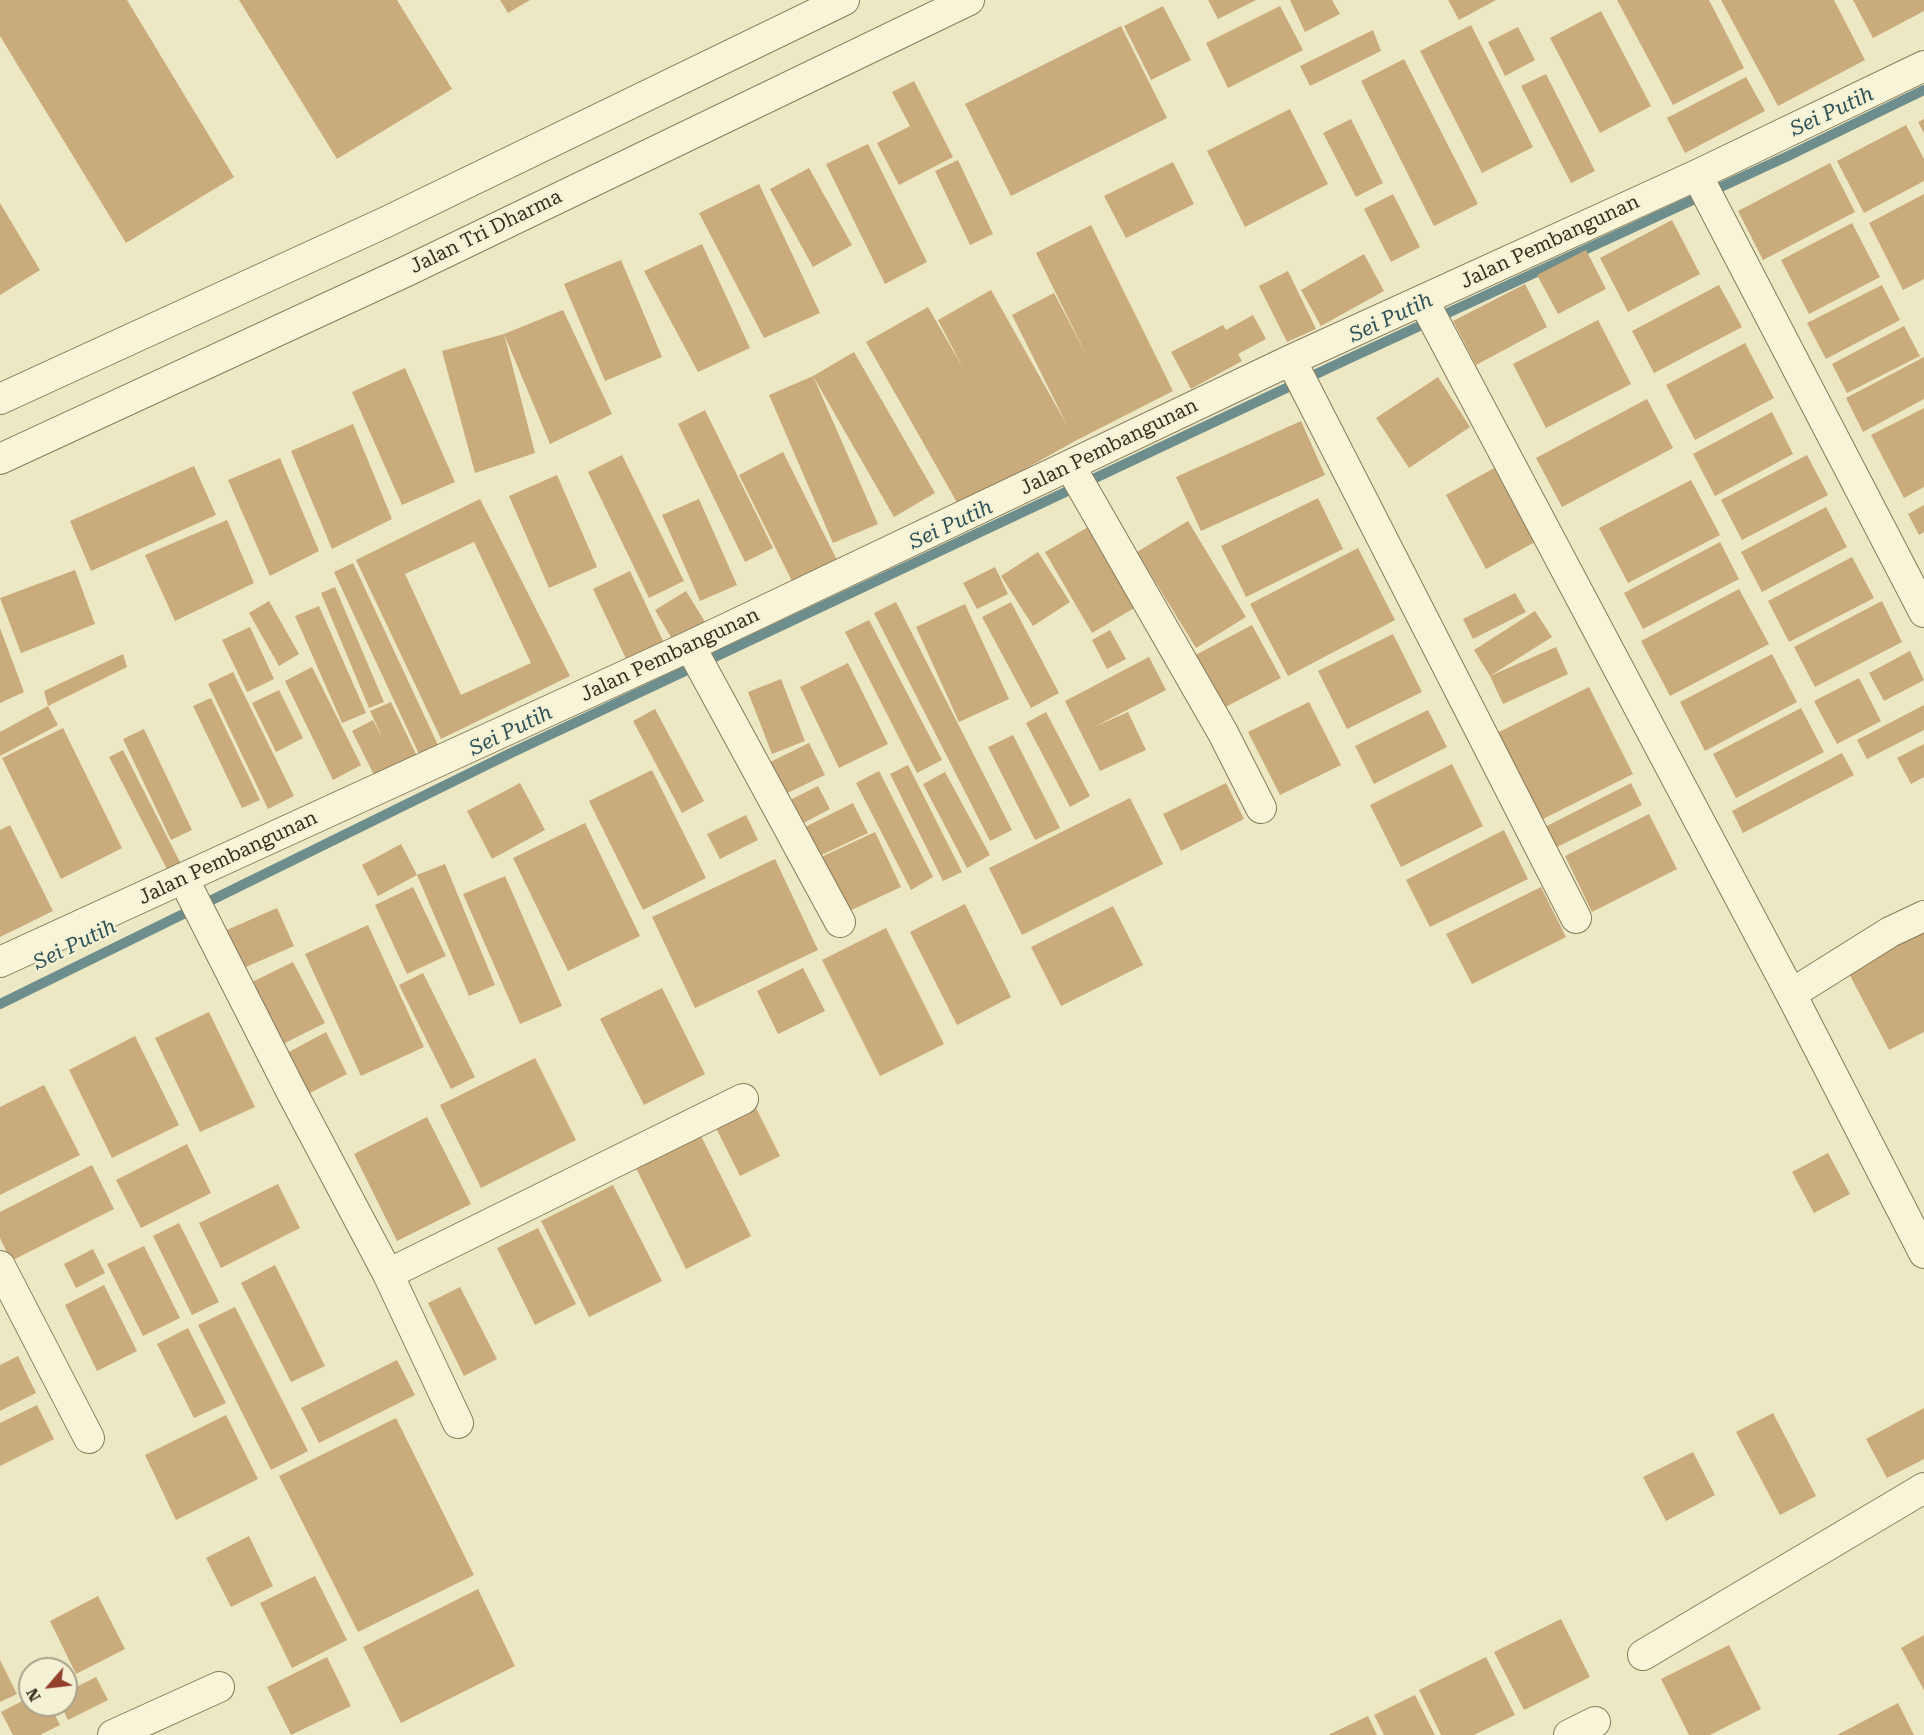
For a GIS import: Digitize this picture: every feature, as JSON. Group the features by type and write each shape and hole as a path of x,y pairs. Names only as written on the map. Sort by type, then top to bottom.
{"street":[{"path":"0,399 386,222 844,0"},
{"name":"Jalan Tri Dharma","path":"0,459 407,271 969,0"},
{"name":"Jalan Pembangunan","path":"0,962 193,897 1297,371 1431,316 1703,187 1924,66"},
{"path":"1703,187 1924,612"},
{"path":"1431,316 1791,994 1924,1253"},
{"path":"1297,371 1576,918"},
{"path":"1076,476 1223,733 1261,808"},
{"path":"696,657 840,922"},
{"path":"193,897 289,1087 388,1274 458,1423"},
{"path":"1791,994 1890,932 1924,916"},
{"path":"388,1274 743,1099"},
{"path":"0,1266 89,1438"},
{"path":"1643,1655 1924,1488"},
{"path":"113,1735 219,1687"}],"building":[{"path":"0,0 127,0 234,177 126,243 0,36"},
{"path":"239,0 397,0 452,89 337,159"},
{"path":"500,0 530,0 508,13"},
{"path":"1208,0 1256,0 1218,19"},
{"path":"1290,0 1332,0 1340,14 1305,32"},
{"path":"1448,0 1496,0 1459,20"},
{"path":"1617,0 1709,0 1744,68 1673,105"},
{"path":"1721,0 1834,0 1865,60 1778,106"},
{"path":"1853,0 1924,0 1924,11 1873,38"},
{"path":"1163,6 1191,60 1151,80 1124,26"},
{"path":"1280,6 1303,50 1228,88 1206,43"},
{"path":"1601,11 1651,106 1600,133 1550,38"},
{"path":"1471,25 1533,147 1482,173 1420,51"},
{"path":"1121,26 1167,118 1011,196 965,104"},
{"path":"1518,27 1535,60 1505,76 1488,42"},
{"path":"1373,30 1381,51 1310,86 1300,66"},
{"path":"1404,59 1478,204 1434,226 1361,81"},
{"path":"1546,74 1595,171 1571,183 1521,86"},
{"path":"1746,77 1765,111 1685,153 1667,118"},
{"path":"914,81 953,157 899,185 877,143 910,126 892,92"},
{"path":"1290,109 1328,184 1245,227 1207,151"},
{"path":"1351,119 1383,183 1356,197 1323,133"},
{"path":"1924,119 1924,133 1918,122"},
{"path":"1906,125 1924,159 1924,181 1864,213 1837,161"},
{"path":"868,144 927,262 885,284 826,164"},
{"path":"958,160 993,234 970,245 935,171"},
{"path":"1173,162 1194,204 1126,238 1104,196"},
{"path":"1830,163 1855,212 1763,260 1738,211"},
{"path":"809,168 852,245 813,267 770,189"},
{"path":"759,184 820,313 764,338 699,213"},
{"path":"1393,194 1420,247 1391,262 1364,209"},
{"path":"1924,194 1924,279 1903,290 1869,223"},
{"path":"0,203 40,270 0,295"},
{"path":"1672,220 1700,274 1628,312 1600,258"},
{"path":"1852,223 1880,277 1809,314 1781,260"},
{"path":"1091,225 1173,391 1075,441 959,506 866,342 928,307 963,368 938,320 991,290 1068,427 1012,315 1054,293 1087,356 1036,253"},
{"path":"702,244 750,348 698,372 644,271"},
{"path":"1586,250 1606,289 1558,314 1537,275"},
{"path":"1364,254 1384,291 1321,326 1301,290"},
{"path":"621,260 662,357 605,381 564,284"},
{"path":"1288,271 1316,329 1287,342 1259,286"},
{"path":"1525,284 1547,327 1476,365 1453,321"},
{"path":"1719,285 1742,327 1654,373 1632,331"},
{"path":"1882,285 1900,320 1826,359 1807,323"},
{"path":"563,310 612,414 550,444 504,334"},
{"path":"1253,315 1266,339 1238,354 1242,361 1191,389 1171,352 1223,325 1226,330"},
{"path":"1598,320 1631,384 1546,428 1513,364"},
{"path":"1904,326 1920,356 1847,393 1832,364"},
{"path":"504,334 535,453 475,473 442,351"},
{"path":"1745,343 1774,398 1695,440 1666,385"},
{"path":"854,352 935,493 894,517 813,376"},
{"path":"1924,357 1924,399 1863,432 1846,398"},
{"path":"405,368 455,482 402,505 352,392"},
{"path":"813,376 878,524 833,543 769,395"},
{"path":"1438,377 1470,427 1409,468 1376,418"},
{"path":"1647,399 1673,448 1562,507 1536,458"},
{"path":"1924,408 1924,487 1904,498 1871,435"},
{"path":"705,410 773,548 745,562 678,424"},
{"path":"1772,412 1793,454 1715,496 1693,454"},
{"path":"1301,421 1325,475 1201,531 1176,477"},
{"path":"353,424 392,519 332,549 291,451"},
{"path":"783,452 839,564 794,585 739,475"},
{"path":"622,455 684,581 649,598 588,472"},
{"path":"1807,455 1828,495 1742,540 1721,500"},
{"path":"280,458 319,551 270,576 228,480"},
{"path":"194,466 216,515 91,571 70,521"},
{"path":"1494,468 1535,542 1486,569 1446,495"},
{"path":"557,475 597,567 549,588 509,496"},
{"path":"1691,480 1720,535 1628,583 1599,528"},
{"path":"1318,498 1343,549 1246,597 1221,546"},
{"path":"480,499 570,676 441,739 356,560","holes":["474,542 531,663 461,695 405,574"]},
{"path":"699,499 737,585 700,601 662,515"},
{"path":"1924,505 1924,532 1919,535 1908,514"},
{"path":"1826,507 1847,547 1762,592 1741,552"},
{"path":"227,520 254,583 175,621 145,555"},
{"path":"1188,521 1246,617 1196,648 1137,552"},
{"path":"1090,526 1136,607 1092,633 1045,552"},
{"path":"1720,542 1739,579 1643,629 1624,593"},
{"path":"1358,548 1395,620 1288,676 1250,604"},
{"path":"1038,552 1070,602 1033,626 1001,576"},
{"path":"1852,557 1874,598 1789,642 1768,601"},
{"path":"353,563 438,745 419,754 334,572"},
{"path":"995,567 1008,594 977,609 963,583"},
{"path":"75,570 95,624 21,653 0,598"},
{"path":"630,571 665,645 628,663 593,589"},
{"path":"335,587 384,702 369,708 321,593"},
{"path":"1739,589 1769,644 1670,696 1641,641"},
{"path":"686,591 707,625 675,644 655,610"},
{"path":"1515,593 1526,612 1473,639 1463,619"},
{"path":"269,601 299,654 279,666 249,613"},
{"path":"1882,601 1902,642 1815,687 1794,647"},
{"path":"896,602 1012,830 990,841 874,613"},
{"path":"1011,602 1059,693 1031,708 982,617"},
{"path":"965,604 1009,699 959,722 916,627"},
{"path":"319,606 366,713 342,723 295,616"},
{"path":"1535,611 1552,637 1490,676 1474,650"},
{"path":"869,620 942,760 917,773 845,632"},
{"path":"1252,625 1281,678 1216,712 1188,659"},
{"path":"250,627 274,679 247,692 222,640"},
{"path":"0,628 24,692 0,703"},
{"path":"1110,630 1126,659 1107,669 1092,640"},
{"path":"1393,634 1422,692 1347,729 1318,671"},
{"path":"1556,647 1568,674 1503,704 1490,676"},
{"path":"1910,651 1924,680 1884,701 1869,673"},
{"path":"123,654 127,667 48,706 44,691"},
{"path":"1772,654 1797,702 1705,751 1680,702"},
{"path":"1149,657 1166,690 1094,727 1128,712 1146,750 1100,771 1065,701"},
{"path":"848,663 888,744 839,768 800,687"},
{"path":"312,667 361,765 333,780 285,681"},
{"path":"233,672 294,796 268,809 208,684"},
{"path":"1859,678 1881,721 1837,744 1814,701"},
{"path":"781,679 805,741 772,754 748,692"},
{"path":"1589,687 1633,774 1539,821 1495,734"},
{"path":"279,690 303,738 276,752 252,703"},
{"path":"211,698 260,800 242,808 193,706"},
{"path":"391,702 418,758 376,779 352,731 373,720 384,741 370,711"},
{"path":"1309,702 1341,765 1280,795 1248,732"},
{"path":"1924,705 1924,730 1867,759 1857,740"},
{"path":"48,706 58,725 0,756 0,732"},
{"path":"1801,708 1824,752 1736,798 1713,754"},
{"path":"655,709 704,801 682,813 633,721"},
{"path":"1428,710 1447,747 1374,784 1355,746"},
{"path":"1046,712 1090,796 1070,807 1026,723"},
{"path":"63,728 122,848 61,879 2,758"},
{"path":"144,729 192,830 171,840 123,739"},
{"path":"1013,735 1060,828 1035,840 988,747"},
{"path":"809,743 825,775 777,798 762,766"},
{"path":"1924,744 1924,777 1911,784 1897,758"},
{"path":"123,750 182,866 169,873 109,757"},
{"path":"1842,753 1854,775 1743,833 1732,811"},
{"path":"1452,764 1483,826 1401,867 1370,805"},
{"path":"908,765 962,872 943,881 890,774"},
{"path":"652,770 706,878 643,910 589,801"},
{"path":"879,771 933,877 911,890 856,783"},
{"path":"945,772 990,855 967,868 923,784"},
{"path":"520,783 545,830 492,859 467,811"},
{"path":"1226,783 1244,819 1181,851 1163,814"},
{"path":"1631,783 1642,805 1555,848 1545,827"},
{"path":"818,786 830,809 794,828 782,804"},
{"path":"1130,798 1163,864 1022,935 989,868"},
{"path":"853,803 868,833 813,859 799,830"},
{"path":"1649,814 1677,869 1592,912 1565,856"},
{"path":"746,815 758,840 720,859 707,834"},
{"path":"585,823 640,936 568,971 513,858"},
{"path":"10,825 53,911 0,937 0,830"},
{"path":"1504,830 1528,879 1430,927 1406,880"},
{"path":"875,832 901,887 845,913 819,858"},
{"path":"401,844 417,875 378,896 362,865"},
{"path":"775,859 818,950 695,1008 652,917"},
{"path":"445,864 495,985 469,996 417,875"},
{"path":"505,876 562,1006 520,1024 463,894"},
{"path":"413,887 446,956 407,974 375,905"},
{"path":"1541,887 1566,937 1472,984 1446,934"},
{"path":"965,904 1011,997 957,1025 910,932"},
{"path":"1113,906 1143,965 1061,1006 1031,947"},
{"path":"277,908 294,946 237,971 220,933"},
{"path":"1924,924 1924,1032 1889,1050 1845,966"},
{"path":"368,925 424,1047 361,1076 305,954"},
{"path":"886,928 944,1044 880,1076 822,960"},
{"path":"293,962 325,1023 279,1046 248,984"},
{"path":"803,968 825,1011 778,1034 757,991"},
{"path":"423,973 475,1077 451,1089 399,985"},
{"path":"662,988 705,1074 644,1105 600,1019"},
{"path":"209,1012 255,1107 200,1132 155,1038"},
{"path":"326,1032 347,1074 306,1095 285,1054"},
{"path":"135,1036 179,1125 112,1158 69,1070"},
{"path":"535,1058 576,1140 481,1188 440,1105"},
{"path":"44,1085 80,1155 0,1195 0,1107"},
{"path":"753,1102 780,1156 740,1176 713,1122"},
{"path":"427,1117 471,1204 397,1241 354,1154"},
{"path":"698,1130 751,1236 686,1269 633,1162"},
{"path":"187,1144 211,1193 141,1228 116,1180"},
{"path":"1828,1153 1850,1194 1814,1213 1792,1172"},
{"path":"92,1165 114,1209 11,1261 0,1238 0,1212"},
{"path":"278,1184 300,1228 221,1268 199,1223"},
{"path":"613,1185 662,1281 589,1317 541,1221"},
{"path":"179,1223 219,1302 192,1315 153,1236"},
{"path":"538,1228 576,1304 535,1325 497,1248"},
{"path":"144,1246 180,1318 143,1336 107,1264"},
{"path":"93,1249 105,1273 76,1288 64,1264"},
{"path":"275,1265 325,1366 291,1382 241,1283"},
{"path":"104,1285 137,1351 97,1371 65,1305"},
{"path":"460,1287 497,1359 464,1376 428,1303"},
{"path":"235,1307 308,1451 271,1470 198,1325"},
{"path":"188,1328 226,1403 194,1418 157,1344"},
{"path":"18,1356 36,1393 0,1411 0,1365"},
{"path":"397,1360 415,1395 319,1443 301,1408"},
{"path":"37,1405 54,1439 0,1466 0,1423"},
{"path":"1924,1408 1924,1459 1887,1478 1866,1439"},
{"path":"1773,1413 1816,1496 1780,1515 1736,1432"},
{"path":"226,1415 258,1479 176,1520 145,1455"},
{"path":"396,1418 474,1575 358,1632 279,1476"},
{"path":"1693,1452 1715,1495 1666,1521 1643,1477"},
{"path":"249,1536 273,1586 231,1607 206,1558"},
{"path":"315,1576 347,1640 292,1668 260,1603"},
{"path":"478,1589 515,1666 401,1723 363,1647"},
{"path":"98,1596 125,1649 78,1673 78,1657 68,1657 50,1621"},
{"path":"1561,1619 1590,1677 1524,1710 1494,1652"},
{"path":"1924,1635 1924,1690 1901,1648"},
{"path":"1729,1645 1761,1709 1710,1735 1689,1735 1661,1679"},
{"path":"327,1657 351,1706 291,1735 267,1687"},
{"path":"1486,1657 1515,1715 1474,1735 1441,1735 1419,1690"},
{"path":"0,1660 17,1694 0,1702"},
{"path":"96,1677 108,1700 78,1715 78,1686"},
{"path":"1415,1695 1435,1735 1384,1735 1374,1715"},
{"path":"18,1703 18,1717 56,1717 60,1725 40,1735 13,1735 1,1712"},
{"path":"1898,1703 1914,1735 1837,1735"},
{"path":"1368,1716 1377,1735 1328,1735"}],"waterway":[{"name":"Sei Putih","path":"0,1004 513,752 1348,359 1788,156 1924,90"}]}
